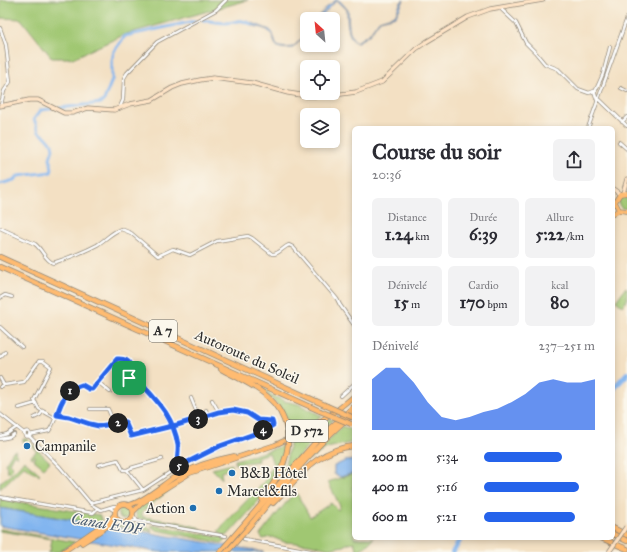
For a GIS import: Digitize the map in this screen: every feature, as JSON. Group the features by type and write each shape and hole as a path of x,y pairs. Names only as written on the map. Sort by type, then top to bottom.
{"highway":[{"name":"Autoroute du Soleil","path":"0,257 352,417"},
{"name":"Autoroute du Soleil","path":"0,267 352,425"},
{"path":"180,348 261,390 277,406 282,414 287,430 287,452 280,472 254,510"},
{"path":"216,552 320,437 352,409"},
{"path":"227,552 243,537 253,522 313,451 338,426 352,415"},
{"path":"253,522 312,462 329,452 352,446"},
{"path":"615,529 627,535"},
{"path":"615,535 627,541"},
{"path":"220,552 228,540"},
{"path":"606,540 627,550"}],"main road":[{"path":"619,210 616,205 616,199 623,194"},
{"path":"615,213 619,210 627,211"},
{"name":"D 572","path":"133,513 142,503 190,473 275,445 307,430 331,415 352,398"},
{"name":"D 572","path":"129,505 139,501 175,477 189,470 217,459 252,452"},
{"path":"64,552 84,541 112,520 118,507 123,504 129,505 133,513 130,521 124,522 112,520 64,552"},
{"path":"115,513 119,521"}],"street":[{"path":"119,109 123,100 124,78 157,42 216,10 226,0"},
{"path":"0,28 6,45 10,82 4,91 1,106 29,100 38,100 64,113 72,113 88,108 119,109 130,104 152,100 172,88 213,78 252,83 288,93 307,96 327,96 356,92 382,82 416,49 468,17 479,12 500,7 543,0"},
{"path":"500,7 516,23 526,43 545,64 558,69 578,89 589,93 593,91 595,92"},
{"path":"589,126 627,18"},
{"path":"610,47 603,74 595,92 598,99 627,126"},
{"path":"621,88 627,91"},
{"path":"622,122 627,117"},
{"path":"619,142 627,149"},
{"path":"623,194 627,179"},
{"path":"625,184 627,190"},
{"path":"0,228 35,244 49,261 53,263 89,249 110,236 114,231 121,229 127,230 158,256 172,249 190,255 217,241 248,236 272,254 277,253 289,245 293,247 337,299 352,322"},
{"path":"0,298 5,295 12,297"},
{"path":"0,327 22,347"},
{"path":"0,357 5,352"},
{"path":"29,435 49,431 56,417 61,401 77,386 82,385 92,389 117,359 121,359 130,364 132,368 129,378 131,380 139,381 170,417 178,445 176,459 178,467"},
{"path":"0,387 24,382 39,361 43,361 51,367 34,400 39,409 56,417 69,417 99,426 125,422 131,436 219,412 233,410 241,411 258,420 272,421 273,425 263,431 197,457 178,467 143,490 90,502"},
{"path":"139,381 142,379 143,370"},
{"path":"0,378 4,385"},
{"path":"98,382 110,392"},
{"path":"341,396 352,386"},
{"path":"191,398 199,418"},
{"path":"212,400 219,412"},
{"path":"19,408 36,402"},
{"path":"90,408 108,409 114,423"},
{"path":"206,410 208,415"},
{"path":"34,418 40,415 43,411"},
{"path":"0,414 24,433 27,432 97,509 101,510 114,506 118,507"},
{"path":"0,436 7,434 17,427"},
{"path":"0,440 14,434"},
{"path":"127,470 162,459"},
{"path":"98,465 118,460 123,470 127,470 143,490"},
{"path":"0,497 93,513 97,509"},
{"path":"110,508 115,513"},
{"path":"133,513 137,521"},
{"path":"130,521 137,521 228,540"},
{"path":"609,552 627,527"},
{"path":"243,537 316,552"}],"green space":[{"path":"0,0 248,0 126,34 73,58 52,58 21,19 0,18"},
{"path":"627,196 627,209 621,208 618,203 620,197"},
{"path":"626,287 627,300 622,306 616,301"},
{"path":"261,389 284,401 298,404 322,416 290,434 286,420 280,409"},
{"path":"329,419 333,420 276,483 285,465 290,443 311,432"},
{"path":"342,426 352,430 352,442 327,448 309,460"},
{"path":"23,439 27,439 50,462 44,468 33,459 35,457 34,456 32,458 31,456 36,452 36,449 25,441 23,442"},
{"path":"286,445 283,458 272,483 255,505 227,536 222,535 218,531 265,481 273,464 269,453 257,457 258,461 255,462 235,464 235,460"},
{"path":"13,451 16,451 15,453 18,456 17,457 14,454 9,463 13,466 11,468 13,469 9,473 7,471 9,470 6,469 7,467 5,464"},
{"path":"24,460 40,474 39,475 24,466 0,489 0,482 13,472"},
{"path":"232,464 232,468 221,472 222,479 212,469"},
{"path":"352,474 352,540 372,540 366,546 357,551 354,542 329,549 309,544 284,542 272,537 263,539 260,535 293,494 297,494 310,517 331,503 338,510 340,506 328,482"},
{"path":"177,482 178,483 142,512 143,517 178,522 201,528 201,530 137,518 136,512 139,507"},
{"path":"0,499 99,515 102,519 101,525 0,508"},
{"path":"122,507 126,507 130,513 126,519 122,519 118,515 118,511"},
{"path":"132,523 146,525 152,531 112,525 127,525"},
{"path":"151,526 226,538 222,543 156,530"},
{"path":"0,529 75,542 59,552 48,552 50,551 52,539 0,531"}],"water":[{"path":"336,0 340,1 348,10 351,35 356,42 369,34 379,20 395,15 401,2 404,0 396,16 380,20 369,35 356,43 353,40 349,33 347,24 347,10 337,1 325,12 323,12"},
{"path":"246,21 270,30 276,43 281,47 293,47 300,41 293,48 285,49 280,48 277,46 267,30 253,26"},
{"path":"352,460 352,474 340,477 334,474 334,466 345,461"},
{"name":"Canal EDF","path":"0,508 264,552 159,552 0,526"}],"waterway":[{"path":"203,20 226,23 240,21 251,24"},
{"path":"60,108 101,103 104,100 112,80 112,61 114,51 125,36 195,21"},
{"path":"50,142 39,132 34,119 41,110 51,109"},
{"path":"0,184 14,180 18,176 51,172 52,169 50,158 53,149 52,144"},
{"path":"615,387 627,374"},
{"path":"453,552 460,540"}],"place":[{"name":"Campanile","path":"27,446"},
{"name":"B&B Hôtel","path":"232,473"},
{"name":"Marcel&fils","path":"219,491"},
{"name":"Action","path":"193,508"}],"route":[{"path":"129,378 131,380 139,381 170,417 172,426 178,445 176,459 178,467 220,446 263,431 273,425 272,421 258,420 247,413 233,410 219,412 177,425 172,426 131,436 125,422 114,423 107,426 99,426 57,415 61,401 71,391 77,386 82,385 92,389 117,359 121,359 130,364 132,368 129,378"}]}
